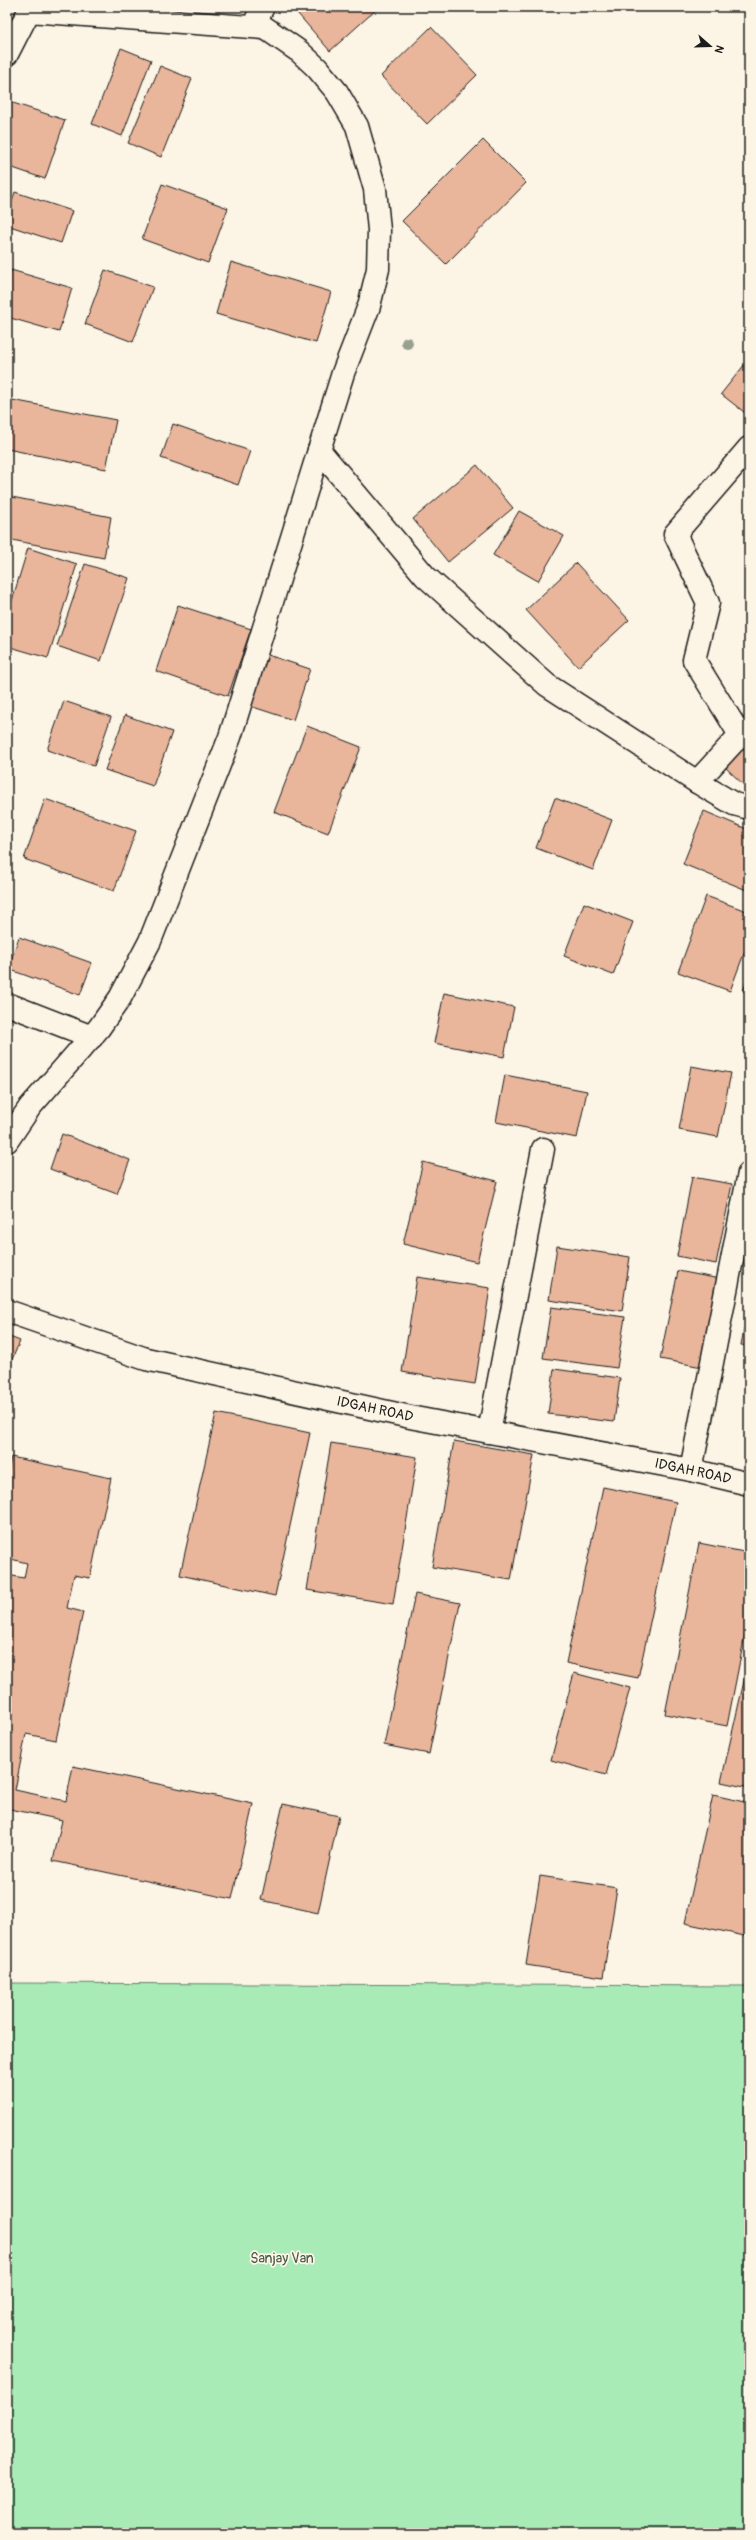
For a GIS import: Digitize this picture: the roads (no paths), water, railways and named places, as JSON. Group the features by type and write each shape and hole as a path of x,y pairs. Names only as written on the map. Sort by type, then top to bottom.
{"street":[{"path":"7,1141 30,1107 92,1037 120,998 150,941 179,872 230,737 319,450 368,306 378,269 379,230 375,189 357,126 337,92 300,52 258,23 257,18 263,7"},
{"path":"7,54 29,11 264,28"},
{"path":"697,782 740,735 694,660 708,603 675,534 749,448"},
{"path":"319,450 425,576 547,685 697,782 734,804 749,808"},
{"path":"7,1004 92,1037"},
{"path":"489,1432 543,1149"},
{"path":"692,1470 749,1173"},
{"name":"IDGAH ROAD","path":"7,1311 146,1359 415,1418 692,1470 749,1484"}],"park label":[{"name":"Sanjay Van","path":"282,2258"}]}
